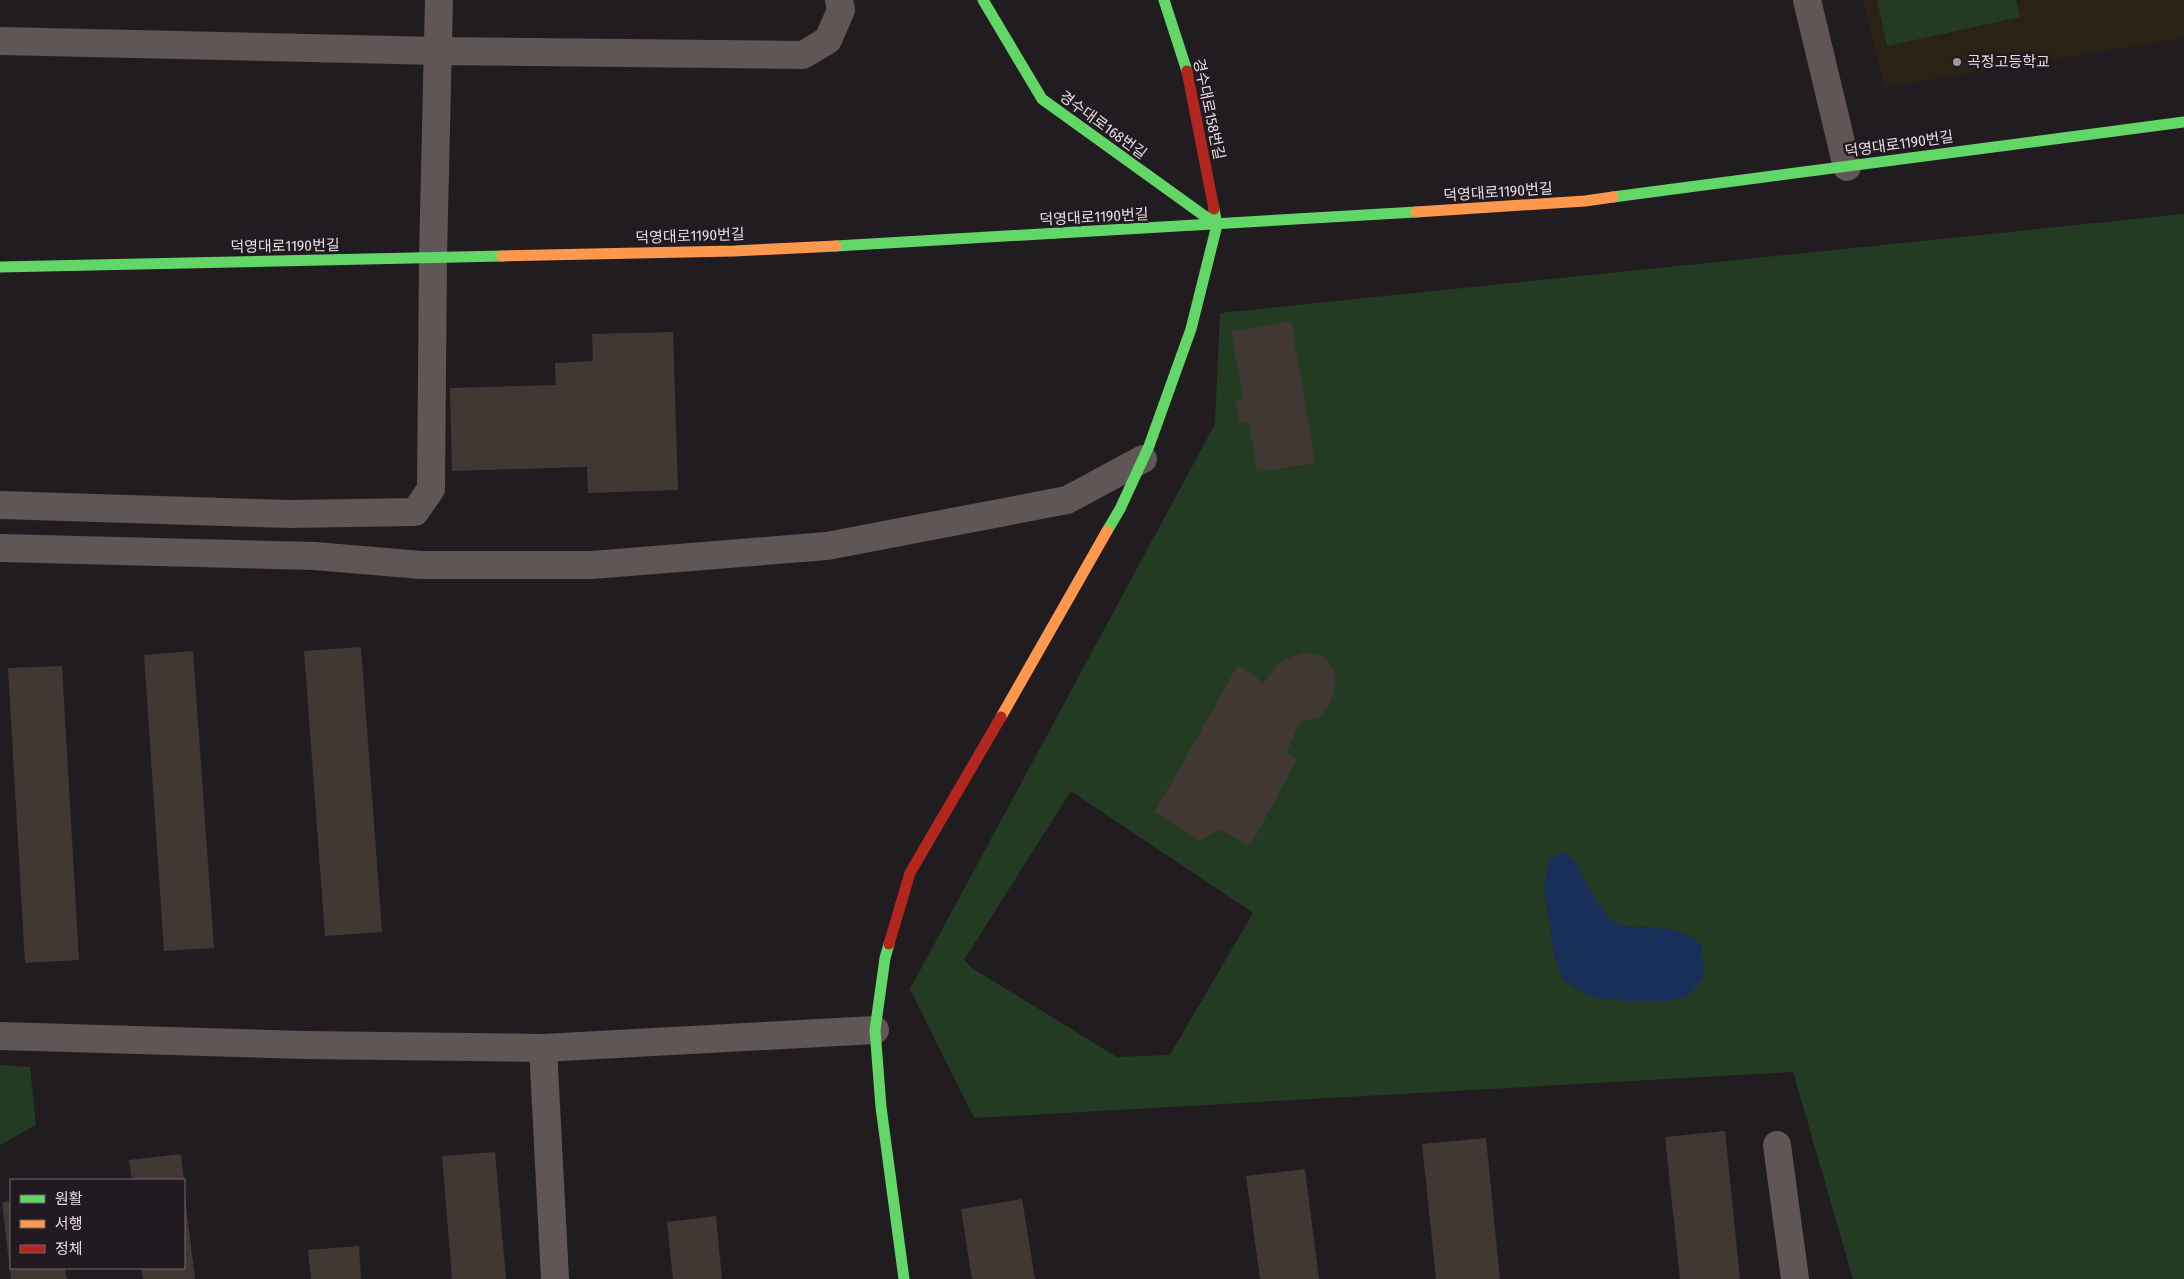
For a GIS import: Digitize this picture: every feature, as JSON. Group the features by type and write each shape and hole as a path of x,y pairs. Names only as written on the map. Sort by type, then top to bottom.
{"street":[{"path":"0,506 290,514 415,512 431,489 433,257 439,0"},
{"path":"0,41 438,51 804,55 828,40 841,10 839,0"},
{"name":"경수대로168번길","path":"983,0 1042,100 1217,225"},
{"name":"경수대로158번길","path":"1164,0 1189,78 1217,225"},
{"path":"1807,0 1847,166"},
{"name":"덕영대로1190번길","path":"0,267 734,251 1217,225 1585,202 2184,122"},
{"path":"904,1279 881,1107 875,1030 885,958 910,873 1120,509 1143,459 1191,329 1217,225"},
{"path":"0,548 316,556 421,565 592,565 827,546 1057,502 1066,500 1143,459"},
{"path":"0,1036 304,1045 543,1048 875,1030"},
{"path":"543,1048 554,1279"},
{"path":"1777,1145 1795,1279"}],"shaded area":[{"name":"곡정고등학교","path":"1863,0 2184,0 2184,38 1885,87"}],"green space":[{"path":"1877,0 2016,0 2020,17 1887,46"},
{"path":"2184,214 2184,1279 1853,1279 1793,1072 974,1118 910,989 1215,424 1220,313","holes":["1071,791 1253,913 1170,1055 1117,1057 972,968 964,960","1544,889 1590,891 1607,918 1623,926 1675,930 1670,1001 1626,1001 1593,997 1563,980 1555,958"]},
{"path":"0,1065 30,1067 36,1125 0,1145"}],"water":[{"path":"1563,852 1576,862 1590,891 1608,918 1623,926 1675,930 1693,938 1702,945 1704,977 1688,996 1670,1001 1626,1001 1593,997 1563,980 1555,958 1544,889 1549,859"}],"building":[{"path":"1291,321 1315,463 1257,472 1249,422 1240,424 1235,401 1243,400 1231,331"},
{"path":"673,332 678,490 588,493 587,467 452,471 450,388 556,385 555,363 593,361 592,334"},
{"path":"361,647 382,932 325,936 304,651"},
{"path":"193,651 214,948 164,951 144,655"},
{"path":"1303,653 1317,654 1326,659 1334,671 1336,680 1334,693 1329,706 1318,719 1301,721 1286,753 1298,758 1250,846 1220,830 1199,841 1155,812 1238,665 1264,683 1277,665 1288,658"},
{"path":"62,666 79,960 25,963 8,668"},
{"path":"1725,1131 1740,1279 1680,1279 1665,1137"},
{"path":"1486,1138 1500,1279 1436,1279 1422,1144"},
{"path":"495,1152 506,1279 452,1279 442,1156"},
{"path":"181,1154 184,1179 132,1179 129,1160"},
{"path":"1305,1169 1319,1279 1260,1279 1246,1176"},
{"path":"185,1197 195,1279 143,1279 141,1269 185,1269"},
{"path":"1022,1199 1035,1279 972,1279 961,1209"},
{"path":"10,1201 10,1269 65,1269 67,1279 11,1279 2,1202"},
{"path":"716,1216 722,1279 673,1279 667,1222"},
{"path":"359,1246 361,1279 311,1279 308,1250"}],"traffic: fast":[{"path":"983,0 1042,99 1217,225"},
{"path":"1164,0 1187,71"},
{"path":"1613,197 2184,122"},
{"path":"1107,531 1120,509 1149,446 1191,329 1217,225 1214,209"},
{"path":"836,246 1416,212"},
{"path":"0,267 502,256"},
{"path":"889,944 885,958 875,1030 881,1107 904,1279"}],"traffic: slow":[{"path":"1416,212 1585,201 1613,197"},
{"path":"502,256 734,251 836,246"},
{"path":"1001,717 1107,531"}],"traffic: jam":[{"path":"1187,71 1214,209"},
{"path":"889,944 910,873 1001,717"}],"place":[{"name":"곡정고등학교","path":"1957,62"}]}
